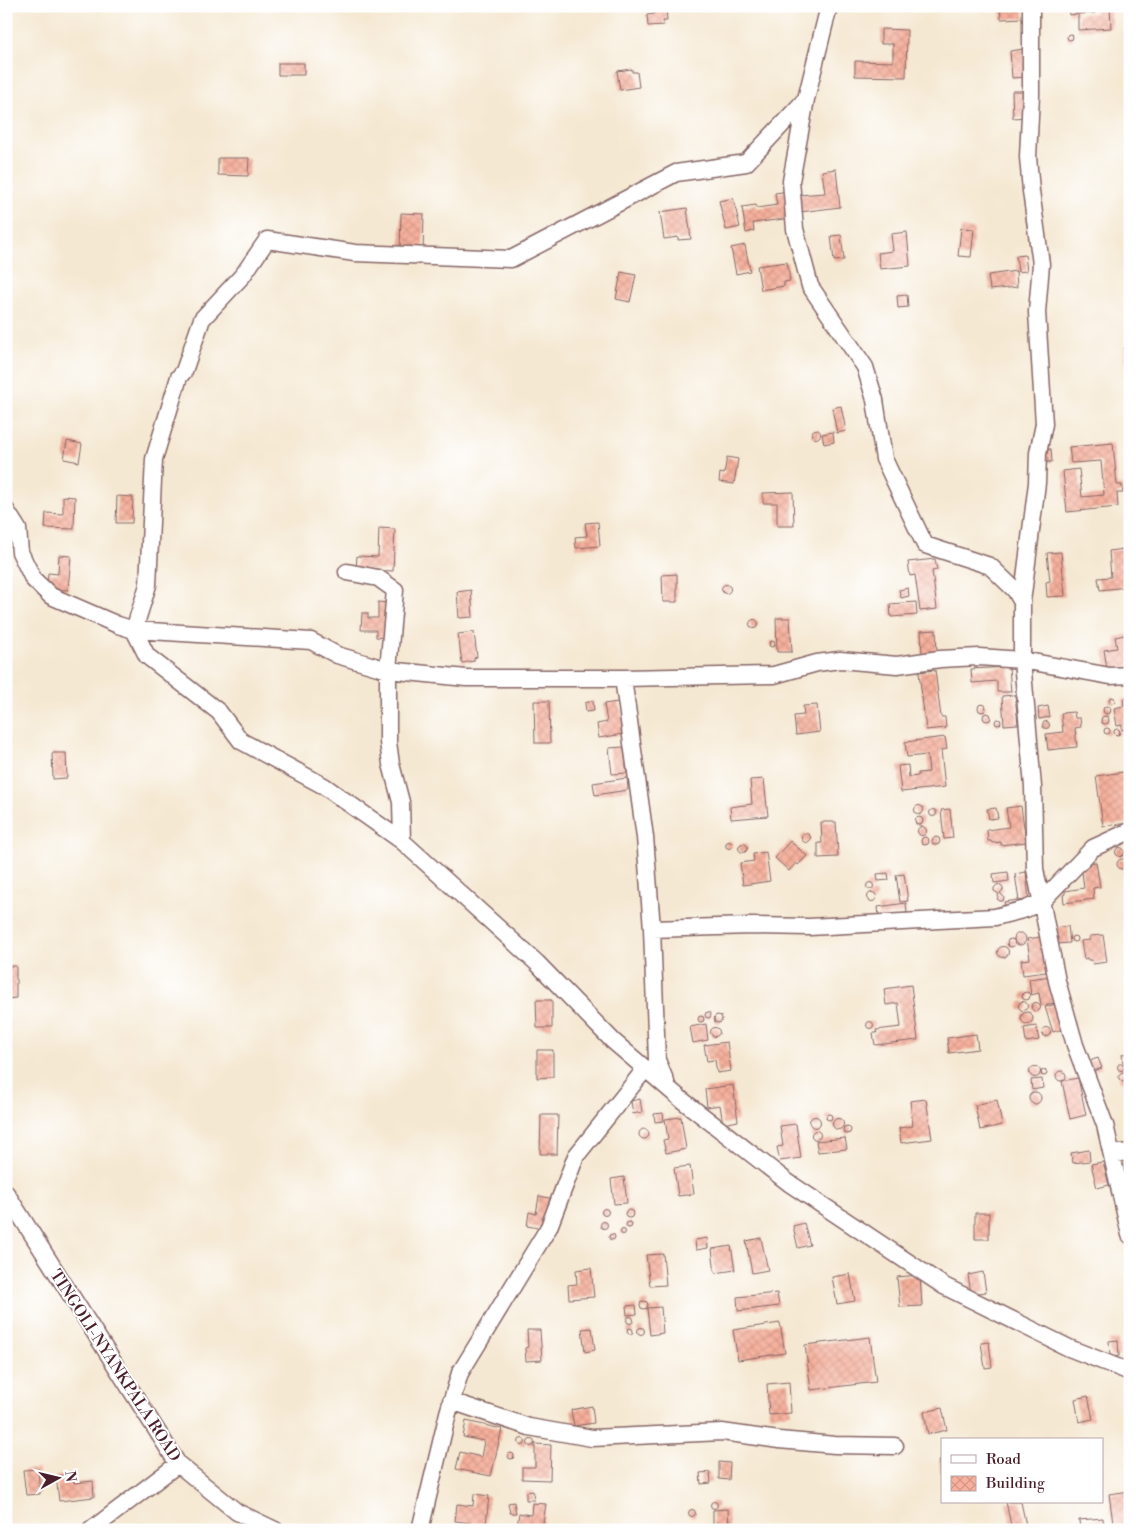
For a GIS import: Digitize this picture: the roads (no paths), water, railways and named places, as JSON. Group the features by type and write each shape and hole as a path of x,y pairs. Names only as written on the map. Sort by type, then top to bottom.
{"street":[{"path":"829,6 806,99 791,181 795,229 810,286 866,367 875,400 884,459 925,545 990,566 1014,590 1022,602"},
{"path":"1031,6 1031,95 1028,157 1030,191 1041,264 1037,312 1044,424 1038,453 1037,482 1022,602 1022,660 1033,787 1035,869 1057,980 1075,1045 1105,1125 1130,1236"},
{"path":"806,99 746,163 676,173 511,259 355,253 267,240 243,275 202,319 184,371 179,378 154,459 148,585 134,630 147,656 219,712 241,741 324,786 402,841 537,963 613,1040 682,1100 790,1183 944,1286 1069,1348 1130,1372"},
{"path":"6,510 18,529 20,552 33,579 51,596 118,625 134,630 311,641 337,655 388,670 466,678 623,678 774,675 817,663 840,660 897,665 940,659 980,657 1022,660 1110,676 1130,675"},
{"path":"347,572 378,578 395,590 388,670 388,742 391,764 401,802 402,841"},
{"path":"623,678 645,837 652,928 657,1060 668,1087"},
{"path":"652,928 809,927 995,917 1026,909 1041,902 1093,848 1130,830"},
{"path":"420,1530 451,1401 460,1374 549,1227 576,1156 646,1068"},
{"path":"1112,1154 1130,1152"},
{"name":"TINGOLI-NYANKPALA ROAD","path":"6,1193 178,1464 237,1512 275,1530"},
{"path":"451,1401 529,1427 592,1438 722,1432 826,1444 895,1446"},
{"path":"91,1530 178,1464"}]}
